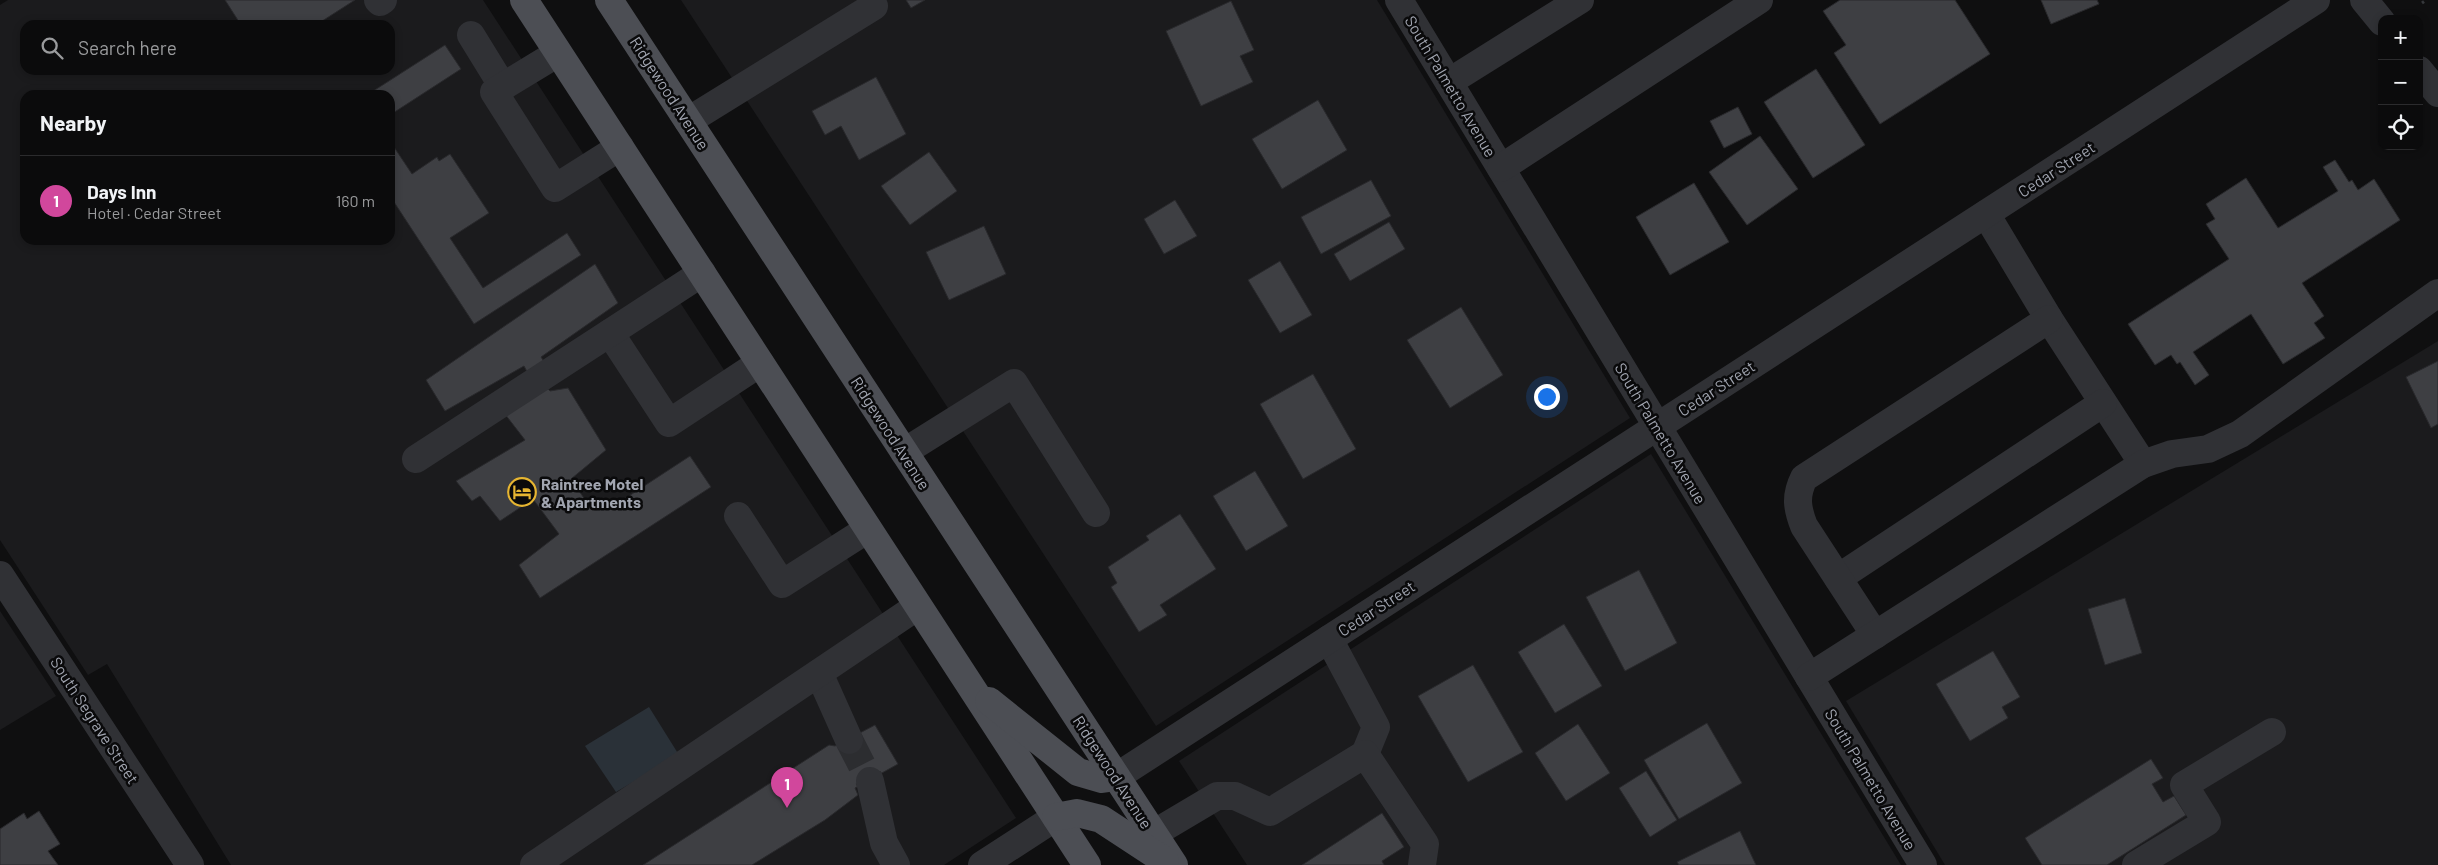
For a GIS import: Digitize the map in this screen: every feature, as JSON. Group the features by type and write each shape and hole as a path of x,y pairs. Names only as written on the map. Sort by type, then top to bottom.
{"main road":[{"path":"524,0 1087,865"},
{"name":"Ridgewood Avenue","path":"609,0 1172,865"},
{"path":"970,686 1078,772 1102,779 1116,777"},
{"path":"1056,816 1076,813 1101,819 1172,865"}],"street":[{"path":"378,0 380,2 383,0"},
{"name":"South Palmetto Avenue","path":"1399,0 1923,865"},
{"path":"1449,82 1580,0"},
{"path":"1501,168 1759,0"},
{"name":"Cedar Street","path":"1116,777 2316,0"},
{"path":"2364,0 2378,17"},
{"path":"688,121 874,6"},
{"path":"471,35 503,87"},
{"path":"558,52 494,92 555,188 620,148"},
{"path":"2423,75 2438,93"},
{"path":"1986,214 2049,319 2143,464"},
{"path":"416,460 702,273"},
{"path":"1809,677 2143,464 2172,454 2208,449 2240,434 2438,293"},
{"path":"1875,635 1804,526 1797,508 1798,492 1804,478 2049,319"},
{"path":"610,333 669,423 760,363"},
{"path":"904,452 1014,383 1096,513"},
{"path":"1838,578 2103,403"},
{"path":"738,516 782,584 868,529"},
{"name":"South Segrave Street","path":"0,575 190,865"},
{"path":"534,865 918,606"},
{"path":"1153,834 1217,796 1234,796 1270,812 1365,754 1376,727 1329,639"},
{"path":"819,673 850,740"},
{"path":"2136,865 2207,822 2184,786 2272,732"},
{"path":"1365,754 1425,844 1422,865"},
{"path":"870,781 884,842 896,865"},
{"path":"982,865 1056,816"}],"path":[{"path":"2422,3 2426,0"}],"shaded area":[{"path":"8,0 483,0 1016,818 944,865 231,865 107,664 88,675 0,540 0,5"},
{"path":"681,0 1377,0 1630,418 1156,726"},
{"path":"2438,341 2438,865 1945,865 1846,701"},
{"path":"1651,454 1901,865 1247,865 1179,761"},
{"path":"0,611 56,696 0,730"},
{"path":"649,707 679,755 616,792 585,746"}],"building":[{"path":"225,0 355,0 324,20 238,20"},
{"path":"906,0 925,0 911,8"},
{"path":"1840,0 1955,0 1990,54 1880,124 1834,53 1846,45 1823,11"},
{"path":"2041,0 2097,0 2099,4 2051,24"},
{"path":"1231,1 1254,50 1240,56 1253,82 1201,106 1166,31"},
{"path":"445,45 461,69 395,112 395,90 375,90"},
{"path":"1816,69 1865,145 1813,178 1764,102"},
{"path":"876,77 906,134 859,160 841,126 825,135 812,111"},
{"path":"1318,100 1347,150 1282,189 1252,139"},
{"path":"1738,107 1752,134 1724,148 1710,121"},
{"path":"1760,136 1798,189 1747,225 1709,172"},
{"path":"395,148 412,174 437,157 439,161 450,154 489,213 450,238 483,288 567,233 581,255 474,324 395,204"},
{"path":"929,152 957,191 910,225 881,186"},
{"path":"2335,160 2349,182 2352,180 2358,190 2374,179 2400,220 2302,283 2324,316 2314,323 2325,338 2283,364 2251,314 2193,352 2209,375 2195,385 2180,362 2177,364 2171,355 2155,365 2128,324 2229,259 2206,224 2215,219 2206,204 2246,178 2278,228 2338,191 2323,167"},
{"path":"1371,180 1391,216 1321,254 1301,217"},
{"path":"1694,183 1729,242 1670,275 1636,217"},
{"path":"1175,200 1197,236 1164,254 1144,219"},
{"path":"1389,222 1405,249 1350,281 1334,254"},
{"path":"984,226 1006,274 949,300 926,252"},
{"path":"1280,261 1312,315 1280,333 1248,280"},
{"path":"595,264 618,303 541,357 547,366 531,379 524,366 445,411 426,380"},
{"path":"1461,307 1503,375 1450,408 1407,340"},
{"path":"2438,361 2438,424 2431,428 2406,377"},
{"path":"1313,374 1356,449 1303,479 1260,404"},
{"name":"Raintree Motel & Apartments","path":"542,382 550,391 568,388 606,450 571,479 592,510 606,499 612,507 690,456 711,487 540,598 519,565 559,534 533,499 500,521 480,496 472,501 456,481 525,440 501,409"},
{"path":"1255,471 1288,526 1246,551 1213,496"},
{"path":"1180,514 1216,569 1160,605 1167,615 1139,632 1111,587 1117,583 1108,567 1149,540 1146,536"},
{"path":"1639,570 1677,643 1625,671 1586,597"},
{"path":"2125,598 2142,653 2105,665 2088,609"},
{"path":"1564,624 1602,686 1555,713 1518,652"},
{"path":"1993,651 2020,697 2002,707 2008,718 1970,741 1936,684"},
{"path":"1473,665 1523,752 1468,782 1418,696"},
{"path":"1707,723 1742,783 1679,819 1644,760"},
{"path":"1578,724 1610,773 1566,801 1535,753"},
{"path":"875,725 898,764 855,788 858,795 825,820 752,865 643,865 829,745 835,746"},
{"path":"2151,759 2163,778 2152,784 2163,802 2174,796 2186,815 2107,865 2042,865 2025,838"},
{"path":"1646,771 1677,820 1650,837 1619,788"},
{"path":"39,811 60,844 48,851 58,865 0,865 0,829 24,813 27,819"},
{"path":"1382,813 1404,847 1382,861 1384,865 1302,865"},
{"path":"1740,831 1756,865 1679,865 1677,862"}],"tunnel":[{"path":"849,740 870,781"}],"place":[{"name":"Raintree Motel & Apartments","path":"522,492"},
{"name":"Days Inn","path":"787,808"}]}
